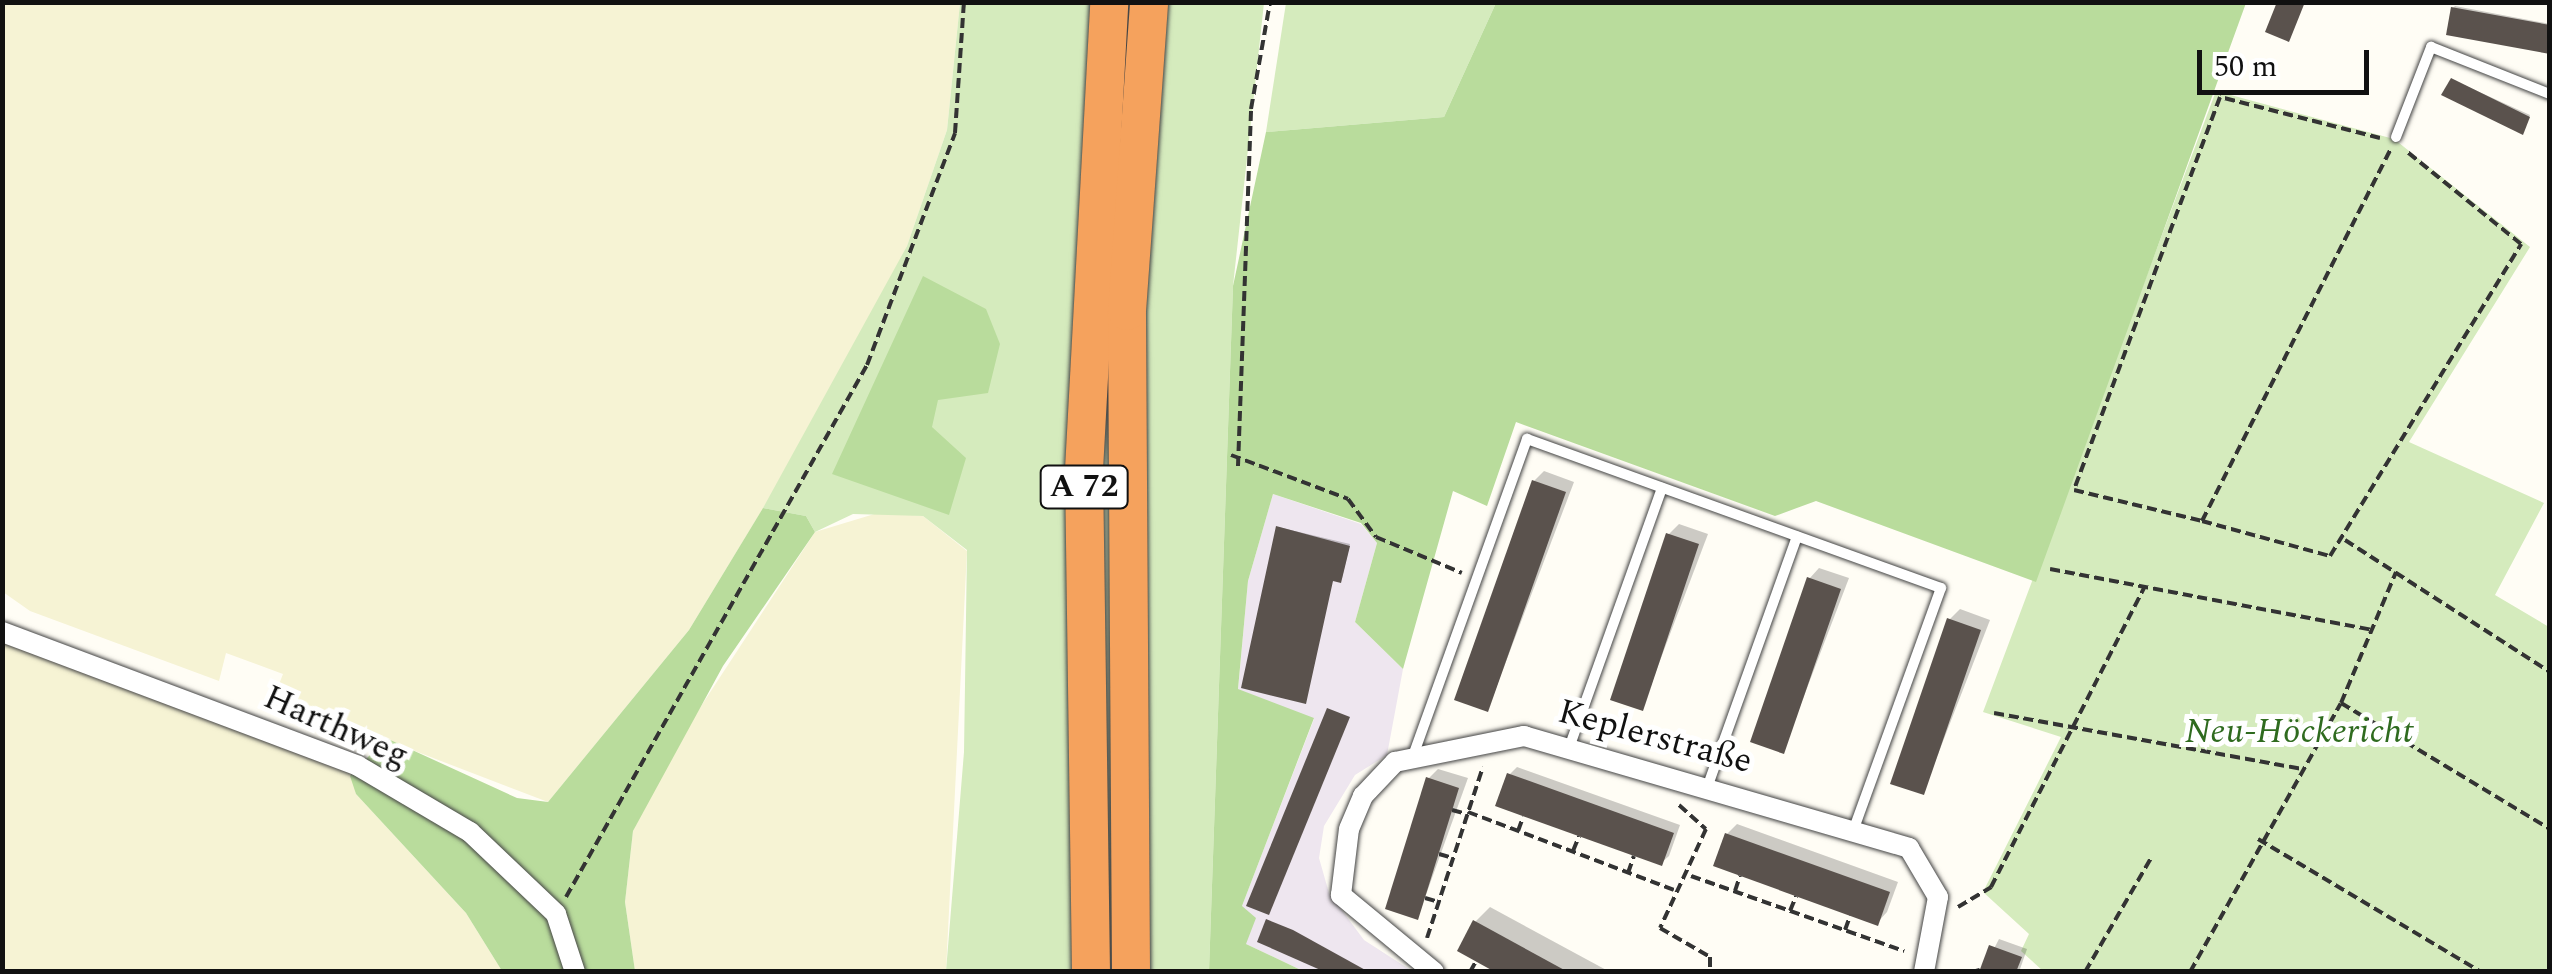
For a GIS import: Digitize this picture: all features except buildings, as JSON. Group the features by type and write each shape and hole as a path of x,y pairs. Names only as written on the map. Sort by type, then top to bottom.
{"highway":[{"name":"A 72","path":"1091,972 1084,470 1109,2"},
{"name":"A 72","path":"1131,972 1127,349 1149,2"}],"street":[{"name":"Harthweg","path":"2,632 358,766 470,832 556,914 574,972"},
{"name":"Keplerstraße","path":"1427,967 1351,909 1338,879 1363,796 1414,753 1493,738 1570,744 1854,828 1922,858 1940,915"},
{"path":"1926,965 1940,915"}],"lane":[{"path":"2395,140 2431,47 2550,94"},
{"path":"1414,753 1527,439 1941,588 1854,828"},
{"path":"1570,744 1662,488"},
{"path":"1708,784 1798,536"}],"path":[{"path":"556,914 866,366 955,133 964,2"},
{"path":"1238,466 1231,456 1251,109 1270,2"},
{"path":"2220,97 2395,140 2521,244 2345,540 2330,556 2074,490 2220,97"},
{"path":"2202,521 2395,140"},
{"path":"1231,456 1348,499 1376,537 1476,579"},
{"path":"2345,540 2550,672"},
{"path":"2050,569 2372,630"},
{"path":"2198,972 2191,970 2258,840 2341,703 2396,572"},
{"path":"1940,915 1992,887 2144,588"},
{"path":"2341,703 2550,829"},
{"path":"1994,714 2301,769"},
{"path":"1427,967 1439,902 1493,738"},
{"path":"1672,801 1706,829 1689,876 1674,890 1660,928 1710,957 1710,972"},
{"path":"1452,810 1674,890"},
{"path":"1518,832 1523,816"},
{"path":"1573,852 1578,836"},
{"path":"2258,840 2481,972"},
{"path":"1439,854 1453,858"},
{"path":"1628,873 1634,856"},
{"path":"2085,972 2151,858"},
{"path":"1689,876 1845,930 1926,965"},
{"path":"1735,892 1740,876"},
{"path":"1790,911 1796,896"},
{"path":"1425,898 1439,902"},
{"path":"1845,930 1850,916"},
{"path":"1470,972 1476,961"},
{"path":"1972,972 1980,970"}],"shaded area":[{"path":"2,3 960,3 947,130 907,246 852,362 689,630 548,802 274,697 283,674 226,653 219,681 30,611 3,592"},
{"path":"1273,494 1361,524 1377,543 1355,622 1403,669 1387,755 1355,775 1324,826 1319,858 1329,893 1364,940 1412,971 1303,971 1246,944 1242,906 1314,719 1238,690 1248,581"},
{"path":"881,512 923,516 967,551 946,971 635,971 625,902 633,831 667,758 815,532"},
{"path":"3,641 350,767 356,794 466,913 502,971 3,972"}],"green space":[{"path":"960,3 1264,3 1233,286 1209,971 946,971 964,752 967,550 923,516 853,514 815,532 806,516 763,508 907,246 947,130"},
{"path":"1286,3 1496,3 1444,117 1266,132"},
{"path":"1496,3 2246,3 2036,582 1816,501 1775,516 1516,422 1487,506 1453,491 1403,669 1355,622 1377,543 1361,523 1273,494 1248,581 1238,689 1314,718 1242,906 1256,918 1246,944 1303,971 1209,971 1233,286 1266,132 1444,117"},
{"name":"Neu-Höckericht","path":"2216,91 2394,139 2530,247 2409,442 2544,503 2495,595 2549,627 2549,971 2043,971 2021,951 2029,934 1983,892 2061,737 1983,712"},
{"path":"923,276 986,309 1000,344 988,393 938,400 932,427 966,458 949,515 832,474"},
{"path":"763,508 806,516 815,532 723,666 633,831 625,902 635,971 502,971 466,913 356,794 350,776 386,738 517,798 548,802 689,630"}]}
